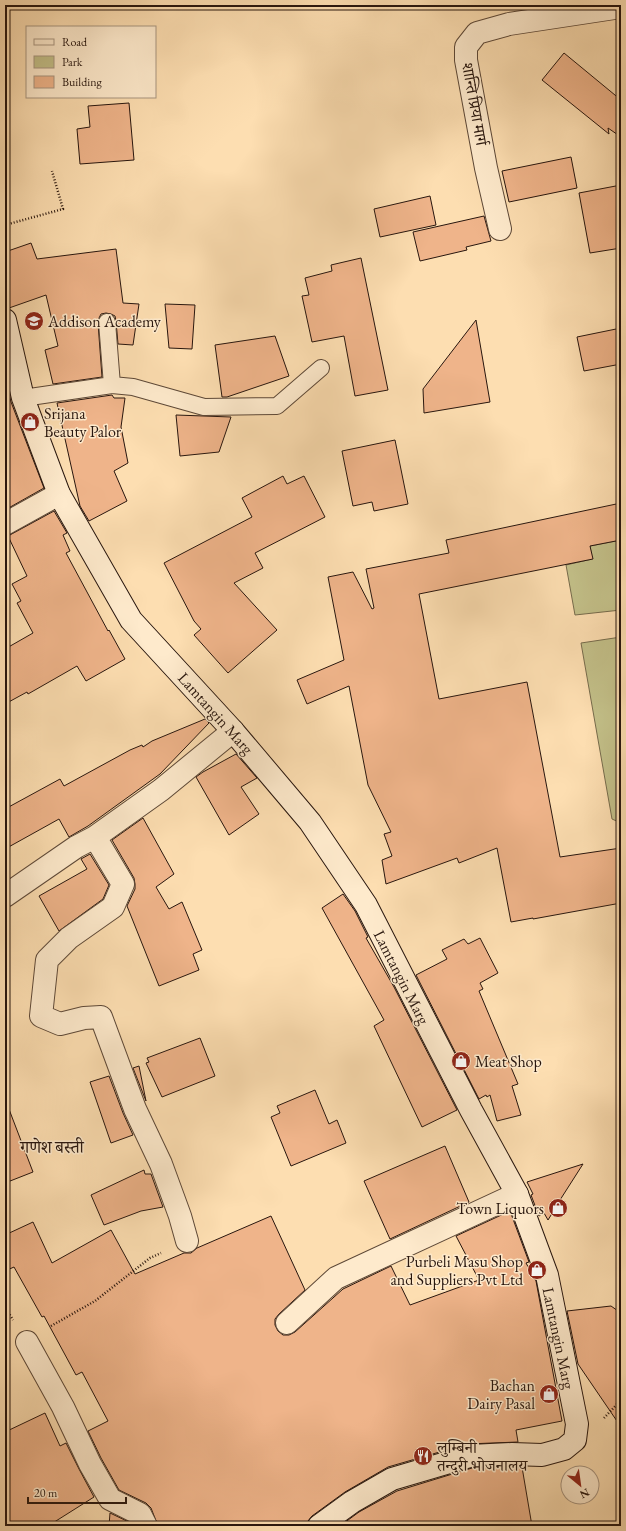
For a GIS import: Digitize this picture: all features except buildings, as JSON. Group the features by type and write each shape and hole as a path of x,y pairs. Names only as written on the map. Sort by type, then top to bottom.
{"street":[{"name":"शान्ति प्रिया मार्ग","path":"500,228 485,160 466,60 466,47 477,33 509,24 621,7"},
{"name":"Lamtangin Marg","path":"5,320 23,398 60,494 131,620 233,730 310,822 366,905 471,1110 517,1194 546,1275 577,1424 575,1440 564,1449 542,1455 512,1454 470,1456 392,1479 352,1502 319,1526"},
{"path":"5,524 60,494"},
{"path":"5,896 76,847 95,837 161,790 233,730"},
{"path":"95,837 123,884 113,907 69,938 47,960 41,1016 60,1024 84,1018 100,1017 135,1109 161,1164 180,1216 187,1241"},
{"path":"287,1323 336,1278 517,1194"},
{"path":"26,1342 63,1407 90,1464 110,1499 140,1514 146,1526"}],"lane":[{"path":"107,322 112,385"},
{"path":"23,398 112,385 133,387 204,407 277,406 321,368"}],"path":[{"path":"5,225 63,209 52,171"},
{"path":"26,1342 42,1331 95,1301 150,1258 187,1241"}],"green space":[{"path":"621,540 621,610 575,615 566,565 592,559 590,546"},
{"path":"621,637 621,823 612,819 581,643"}],"place":[{"name":"Addison Academy","path":"34,321"},
{"name":"Srijana Beauty Palor","path":"30,422"},
{"name":"Meat Shop","path":"461,1061"},
{"name":"Town Liquors","path":"558,1208"},
{"name":"Purbeli Masu Shop and Suppliers Pvt Ltd","path":"537,1270"},
{"name":"Bachan Dairy Pasal","path":"549,1394"},
{"name":"लुम्बिनी तन्दुरी भोजनालय","path":"423,1456"}],"district":[{"name":"गणेश बस्ती","path":"52,1147"}]}
